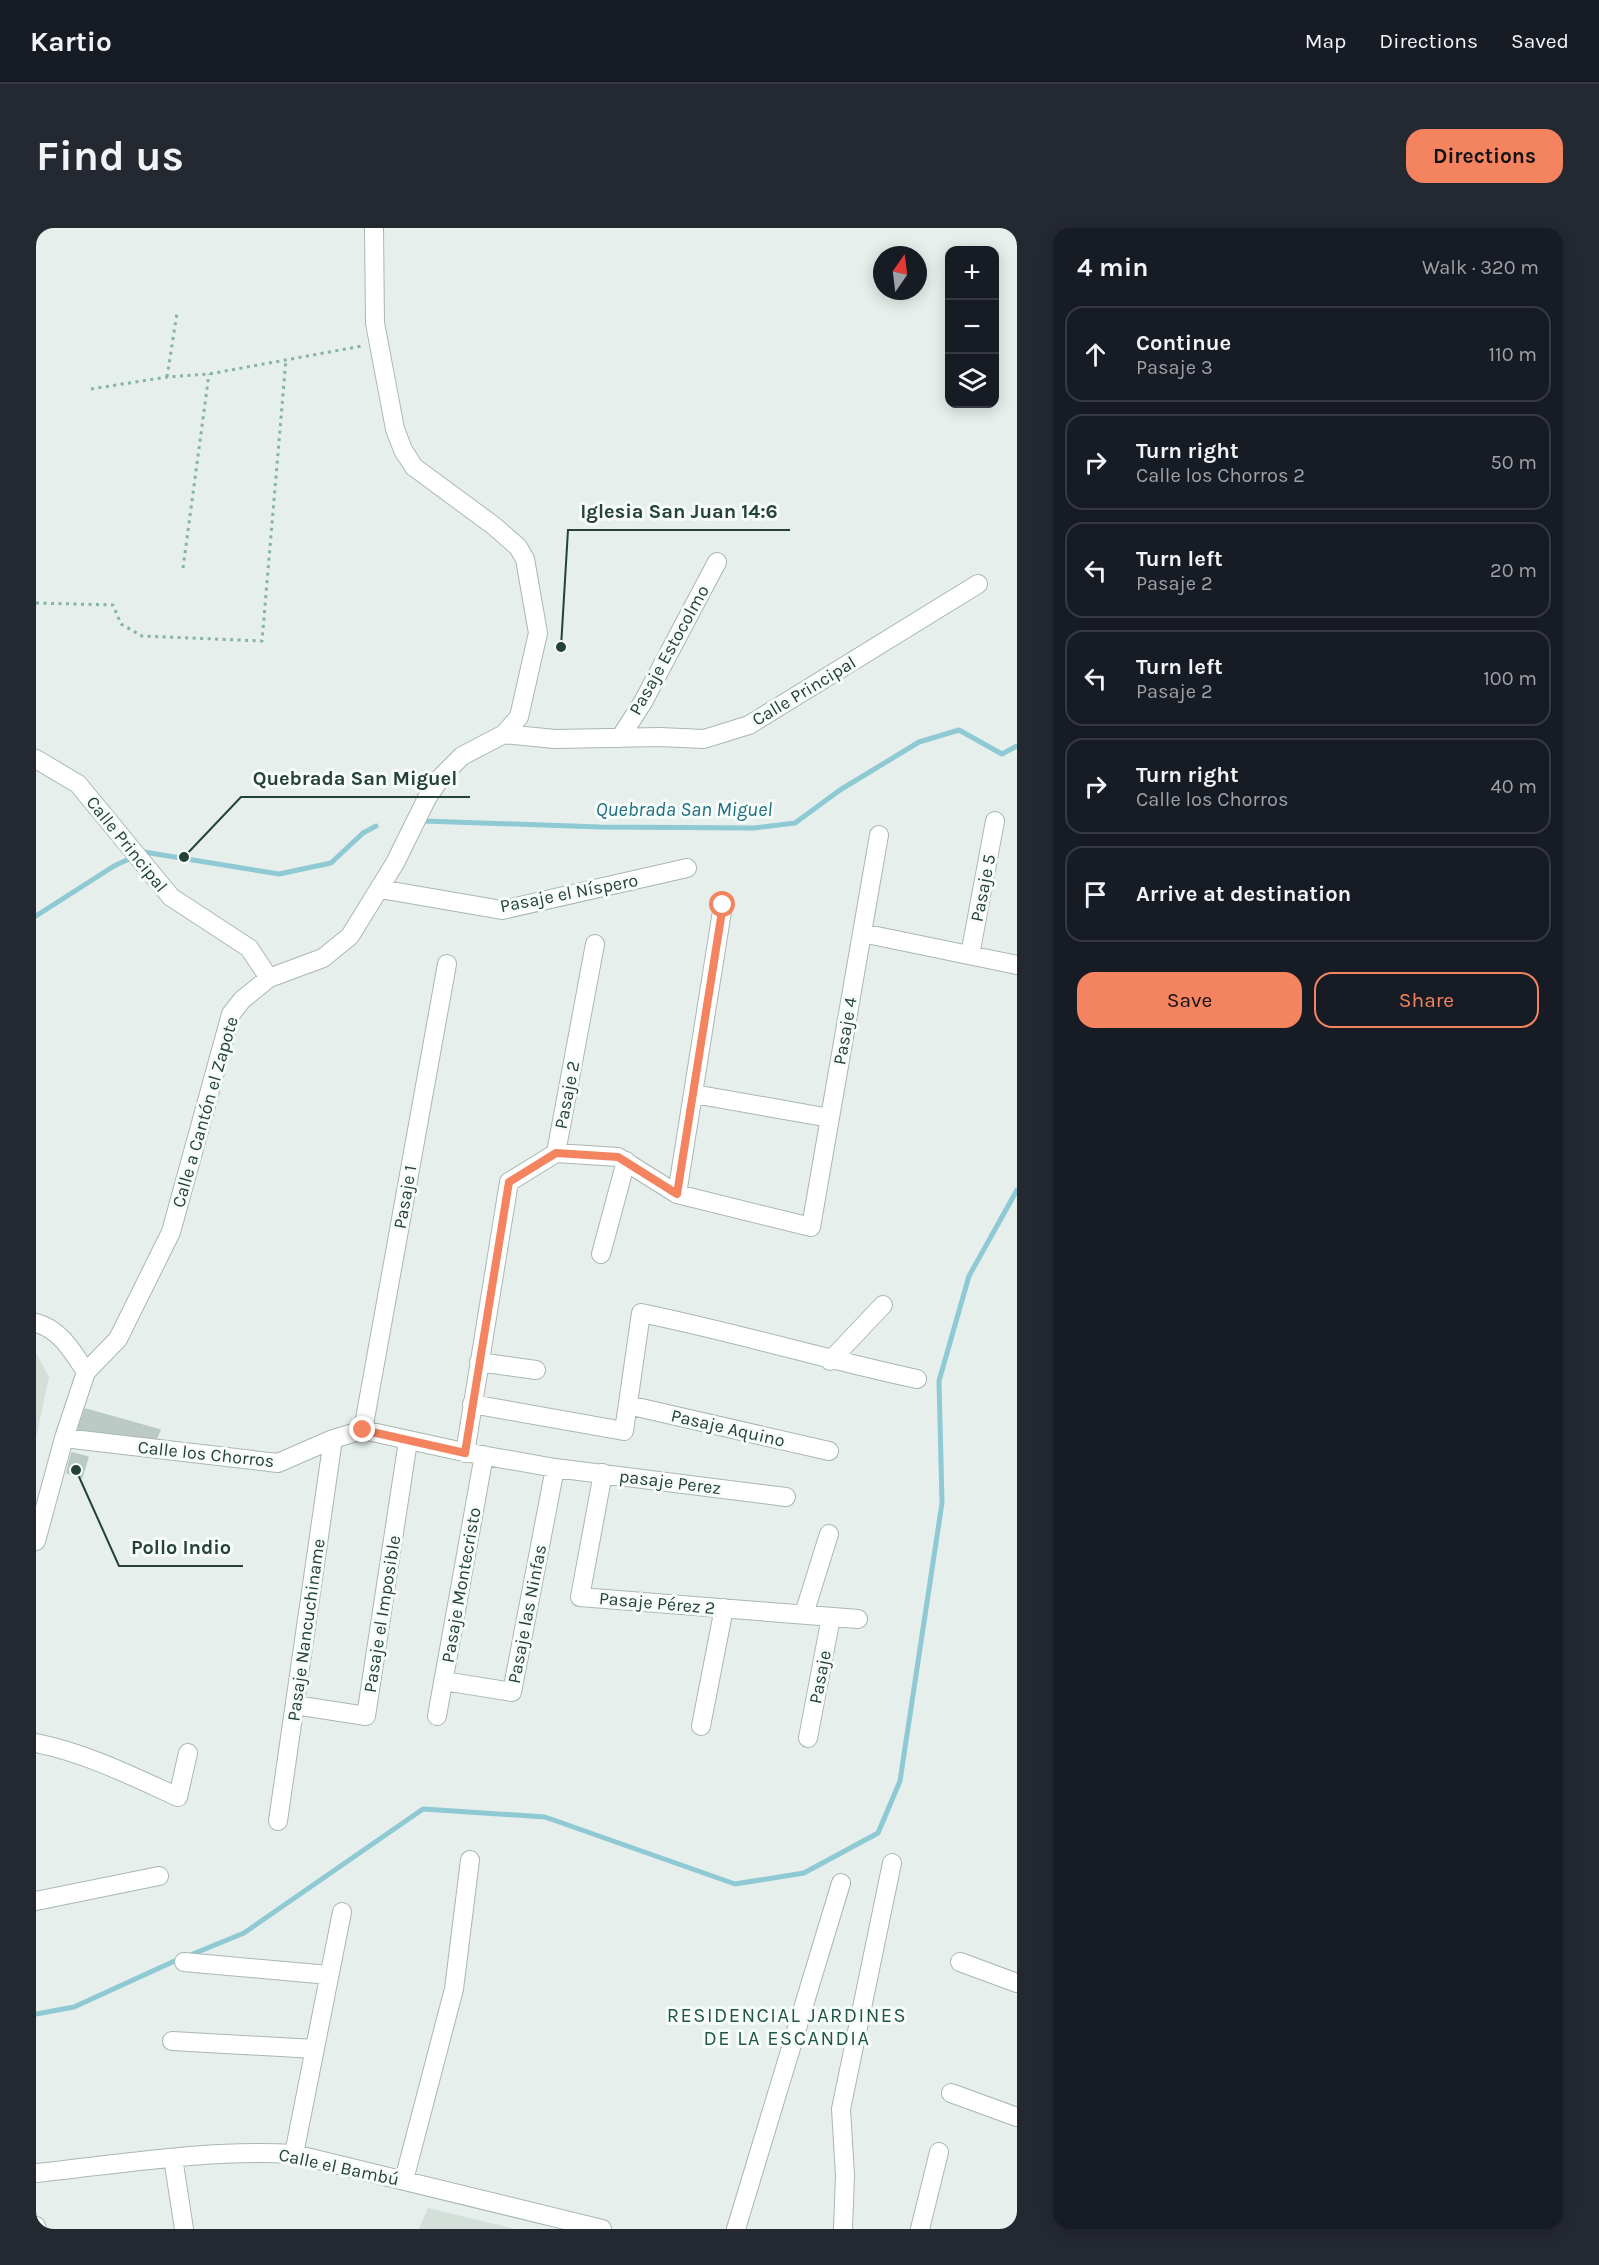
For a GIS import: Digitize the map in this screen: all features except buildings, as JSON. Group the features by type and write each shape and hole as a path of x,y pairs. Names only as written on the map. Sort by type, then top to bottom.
{"street":[{"name":"Calle a Cantón el Zapote","path":"86,1372 118,1339 171,1232 231,1014 242,1000 269,978 323,958 335,950 356,929 380,889 427,798 442,776 462,756 504,734 523,709 538,633 525,560 518,547 494,526 414,467 408,460 395,429 374,312 374,228"},
{"name":"Pasaje Estocolmo","path":"620,738 643,702 717,562"},
{"name":"Calle Principal","path":"504,734 555,739 704,739 749,725 978,584"},
{"name":"Calle Principal","path":"36,759 78,784 171,897 249,948 269,978"},
{"name":"Pasaje 5","path":"970,955 995,821"},
{"name":"Pasaje 4","path":"677,1194 811,1227 879,835"},
{"name":"Pasaje el Níspero","path":"380,889 502,910 687,868"},
{"path":"556,1153 618,1157 677,1194 723,905"},
{"path":"862,933 1017,965"},
{"name":"Pasaje 2","path":"465,1453 509,1182 556,1153 595,944"},
{"name":"Pasaje 1","path":"363,1430 447,964"},
{"path":"694,1094 830,1118"},
{"path":"601,1254 626,1161"},
{"path":"830,1360 883,1305"},
{"path":"472,1404 624,1431 641,1313 731,1332 830,1360 917,1379"},
{"path":"36,1323 60,1336 86,1372 64,1438 36,1541"},
{"path":"479,1362 536,1370"},
{"name":"Pasaje Aquino","path":"628,1405 829,1451"},
{"path":"363,1430 465,1453 555,1468"},
{"name":"Calle los Chorros","path":"64,1438 278,1463 333,1439 363,1430"},
{"name":"Pasaje Nancuchiname","path":"278,1821 333,1439"},
{"name":"Pasaje el Imposible","path":"295,1705 366,1716 408,1441"},
{"name":"Pasaje Montecristo","path":"437,1716 484,1455"},
{"name":"pasaje Perez","path":"555,1468 786,1497"},
{"name":"Pasaje las Ninfas","path":"444,1681 512,1692 555,1468"},
{"name":"Pasaje Pérez 2","path":"603,1473 580,1597 858,1619"},
{"path":"804,1614 829,1534"},
{"path":"701,1726 723,1608"},
{"name":"Pasaje","path":"808,1738 831,1617"},
{"path":"36,1743 60,1748 125,1772 178,1797 188,1753"},
{"path":"404,2180 454,1989 470,1860"},
{"path":"843,2229 845,2175 841,2109 892,1863"},
{"path":"36,1901 159,1876"},
{"path":"736,2229 841,1883"},
{"path":"294,2154 342,1912"},
{"path":"184,1962 329,1975"},
{"path":"960,1962 1017,1983"},
{"path":"172,2041 315,2049"},
{"path":"951,2093 1017,2117"},
{"name":"Calle el Bambú","path":"36,2173 173,2158 257,2152 294,2154 601,2229"},
{"path":"920,2229 939,2152"},
{"path":"173,2158 184,2229"}],"path":[{"path":"167,377 177,313"},
{"path":"91,389 167,377 208,374 379,343"},
{"path":"36,603 113,605 121,624 142,636 262,641 286,359"},
{"path":"183,568 208,374"}],"shaded area":[{"path":"36,1353 49,1377 36,1438"},
{"path":"428,2208 515,2229 419,2229"}],"waterway":[{"name":"Quebrada San Miguel","path":"424,821 600,827 754,828 795,823 840,790 919,742 959,730 1002,754 1017,746"},
{"name":"Quebrada San Miguel","path":"36,916 114,866 144,852 279,874 331,863 363,833 376,826"},
{"path":"188,1956 244,1933 423,1809 545,1817 735,1884 804,1873 878,1833 900,1781 942,1503 939,1381 969,1276 1017,1190"},
{"path":"36,2014 74,2007 179,1959"}],"place":[{"name":"Iglesia San Juan 14:6","path":"561,647"},
{"name":"Quebrada San Miguel","path":"184,857"},
{"name":"Pollo Indio","path":"76,1470"}],"district":[{"name":"RESIDENCIAL JARDINES DE LA ESCANDIA","path":"787,2026"}],"route":[{"path":"363,1430 465,1453 509,1182 556,1153 618,1157 677,1194 723,905"}]}
